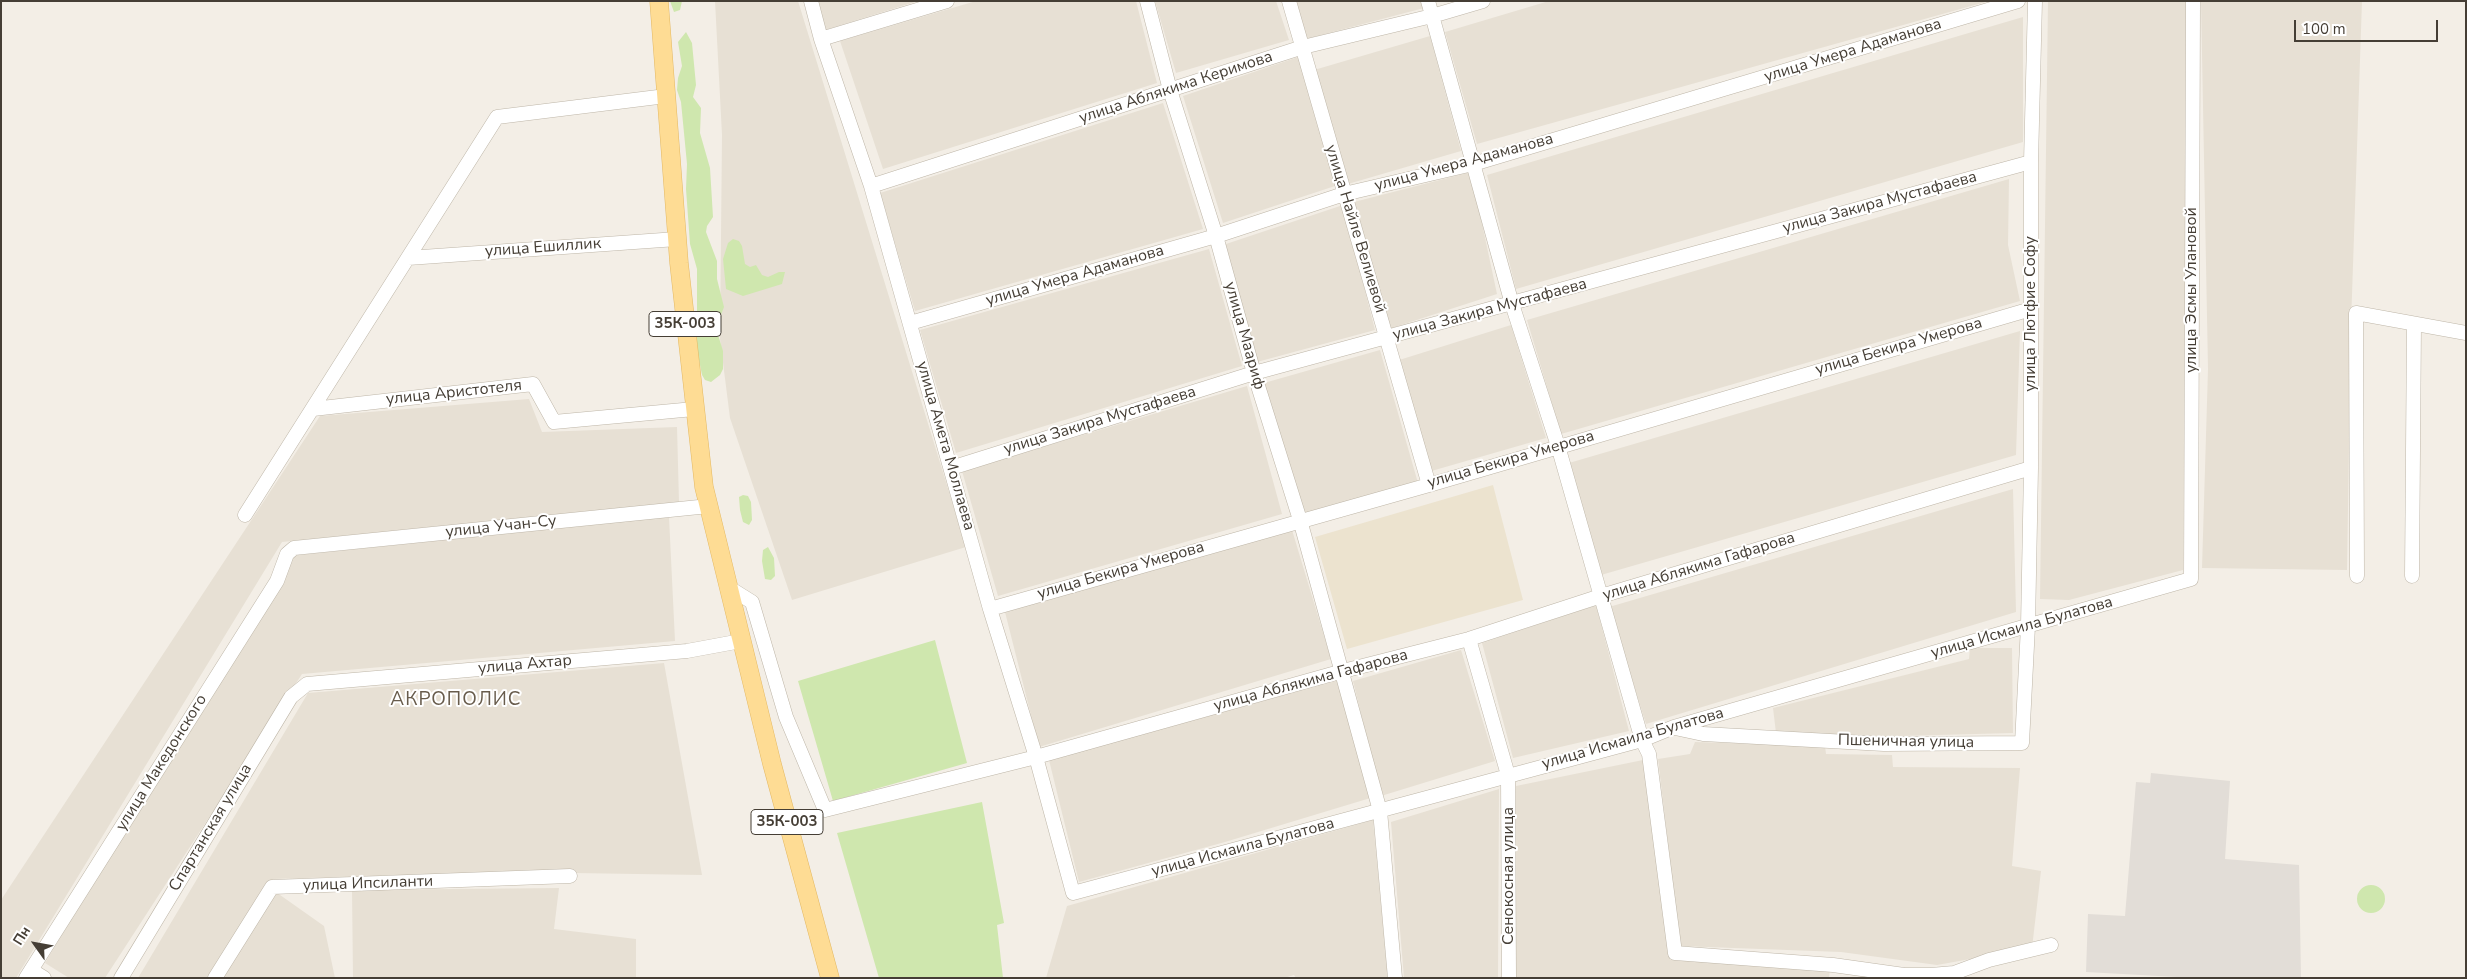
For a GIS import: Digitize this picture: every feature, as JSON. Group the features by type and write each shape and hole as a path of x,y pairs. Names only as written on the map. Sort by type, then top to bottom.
{"main road":[{"name":"35К-003","path":"658,1 677,238 694,409 704,487 772,764 830,978"}],"street":[{"name":"улица Амета Моллаева","path":"811,1 821,39 871,186 990,609 1036,756 1073,893"},
{"path":"821,39 947,1"},
{"name":"улица Маариф","path":"1146,1 1170,90 1216,236 1254,373 1300,520 1380,811 1395,978"},
{"name":"улица Найле Велиевой","path":"1289,1 1344,194 1388,337 1429,485"},
{"path":"1428,1 1512,304 1558,446 1642,740 1649,754 1675,953 1833,965 1875,975 1904,975 1954,973 1989,960 2051,946"},
{"name":"улица Аблякима Керимова","path":"871,186 1303,47 1432,16 1483,1"},
{"name":"улица Умера Адаманова","path":"910,324 1216,236 1344,194 1473,164 2018,1"},
{"name":"улица Лютфие Софу","path":"2028,626 2031,468 2031,162 2035,1"},
{"name":"улица Эсмы Улановой","path":"2191,579 2193,1"},
{"path":"246,516 497,116 666,96"},
{"name":"улица Закира Мустафаева","path":"951,468 1254,373 2031,162"},
{"name":"улица Ешиллик","path":"408,258 677,238"},
{"name":"улица Бекира Умерова","path":"990,609 1429,485 2030,309"},
{"path":"2357,576 2356,313 2466,333"},
{"path":"2412,576 2414,324"},
{"name":"улица Аристотеля","path":"313,409 533,384 554,422 694,409"},
{"name":"улица Аблякима Гафарова","path":"728,587 752,602 786,717 825,810 1036,756 1343,671 1469,639 1600,596 2031,468"},
{"name":"улица Учан-Су","path":"294,548 708,506"},
{"name":"улица Македонского","path":"28,974 277,581 287,554 294,548"},
{"name":"улица Исмаила Булатова","path":"1073,893 1642,740 1674,727 2191,579"},
{"name":"Пшеничная улица","path":"1674,727 1703,734 1884,744 2022,743 2028,626"},
{"path":"1469,639 1508,775"},
{"name":"улица Ахтар","path":"307,684 688,651 741,641"},
{"name":"Спартанская улица","path":"121,978 291,697 307,684"},
{"name":"Сенокосная улица","path":"1508,775 1509,978"},
{"name":"улица Ипсиланти","path":"215,978 272,887 570,876"},
{"path":"28,974 44,978"}],"shaded area":[{"path":"715,1 798,1 966,547 792,600 730,418 720,339 722,135"},
{"path":"817,1 918,1 825,30"},
{"path":"976,1 1136,1 1157,83 883,169 840,41"},
{"path":"1155,1 1276,1 1289,40 1176,73"},
{"path":"1294,1 1422,1 1424,8 1306,39"},
{"path":"1549,1 1989,1 1477,144 1445,32"},
{"path":"2048,1 2188,1 2183,570 2069,600 2040,599"},
{"path":"2201,1 2362,1 2351,324 2347,570 2202,568 2208,369"},
{"path":"2023,17 2023,142 1516,289 1487,175"},
{"path":"1430,36 1461,151 1348,184 1314,70"},
{"path":"1298,57 1338,185 1223,223 1183,96"},
{"path":"1163,103 1203,229 915,311 880,193"},
{"path":"1471,172 1497,294 1389,329 1354,202"},
{"path":"2009,179 2008,245 2020,301 1561,434 1527,320"},
{"path":"1343,205 1375,330 1257,362 1223,245"},
{"path":"1209,249 1242,366 956,453 920,330"},
{"path":"1511,325 1546,438 1428,472 1396,361"},
{"path":"2020,331 2016,455 1601,575 1569,463"},
{"path":"1380,350 1418,483 1302,514 1264,383"},
{"path":"1247,386 1282,514 998,596 962,471"},
{"path":"529,399 542,432 677,427 679,502 282,542 16,978 1,978 1,900 320,416"},
{"path":"1493,485 1523,600 1347,649 1315,537"},
{"path":"2013,489 2016,612 1646,724 1609,607"},
{"path":"669,517 675,641 302,674 105,978 69,978 45,963 289,556"},
{"path":"1292,530 1331,659 1039,747 1005,612"},
{"path":"1596,605 1629,731 1513,758 1482,643"},
{"path":"1970,648 2012,648 2013,733 1825,738 1776,733 1773,708 1969,659"},
{"path":"1461,650 1495,761 1381,796 1353,681"},
{"path":"664,663 702,875 508,872 273,879 207,978 138,978 308,693"},
{"path":"1343,679 1377,796 1225,842 1079,882 1049,760"},
{"path":"1695,742 1825,746 1826,754 1892,755 1893,767 2020,768 2012,866 2041,871 2032,948 1937,965 1841,952 1680,946 1658,759 1690,754"},
{"path":"1643,760 1670,960 1830,969 1829,978 1516,978 1516,786"},
{"path":"2151,773 2230,781 2225,859 2299,865 2301,978 2195,978 2086,972 2088,914 2125,916 2136,782 2150,783"},
{"path":"1499,789 1498,978 1404,978 1391,822"},
{"path":"1373,820 1388,978 1296,978 1294,975 1284,978 1046,978 1067,906"},
{"path":"559,888 554,929 636,939 636,978 353,978 352,890"},
{"path":"273,890 324,926 335,978 220,978"}],"green space":[{"path":"670,1 682,1 680,10 674,12"},
{"path":"686,32 692,43 696,85 693,97 701,108 700,133 710,168 713,217 707,226 706,232 717,261 717,279 724,307 716,328 723,351 723,369 720,375 711,382 705,380 702,375 697,350 697,269 690,244 686,189 687,164 681,102 677,90 682,66 678,42"},
{"path":"733,239 739,241 742,246 745,264 750,267 756,265 762,275 768,277 779,272 785,272 782,284 743,296 726,289 723,259 728,243"},
{"path":"743,495 748,496 751,502 752,520 749,525 743,522 740,510 739,497"},
{"path":"768,547 774,558 775,576 771,580 765,579 762,561 763,550"},
{"path":"935,640 967,763 833,801 798,681"},
{"path":"982,802 1004,923 997,925 1003,978 879,978 837,833"},
{"path":"2371,885 2381,889 2385,899 2381,909 2371,913 2361,909 2357,899 2361,889"}],"district":[{"name":"АКРОПОЛИС","path":"456,700"}]}
